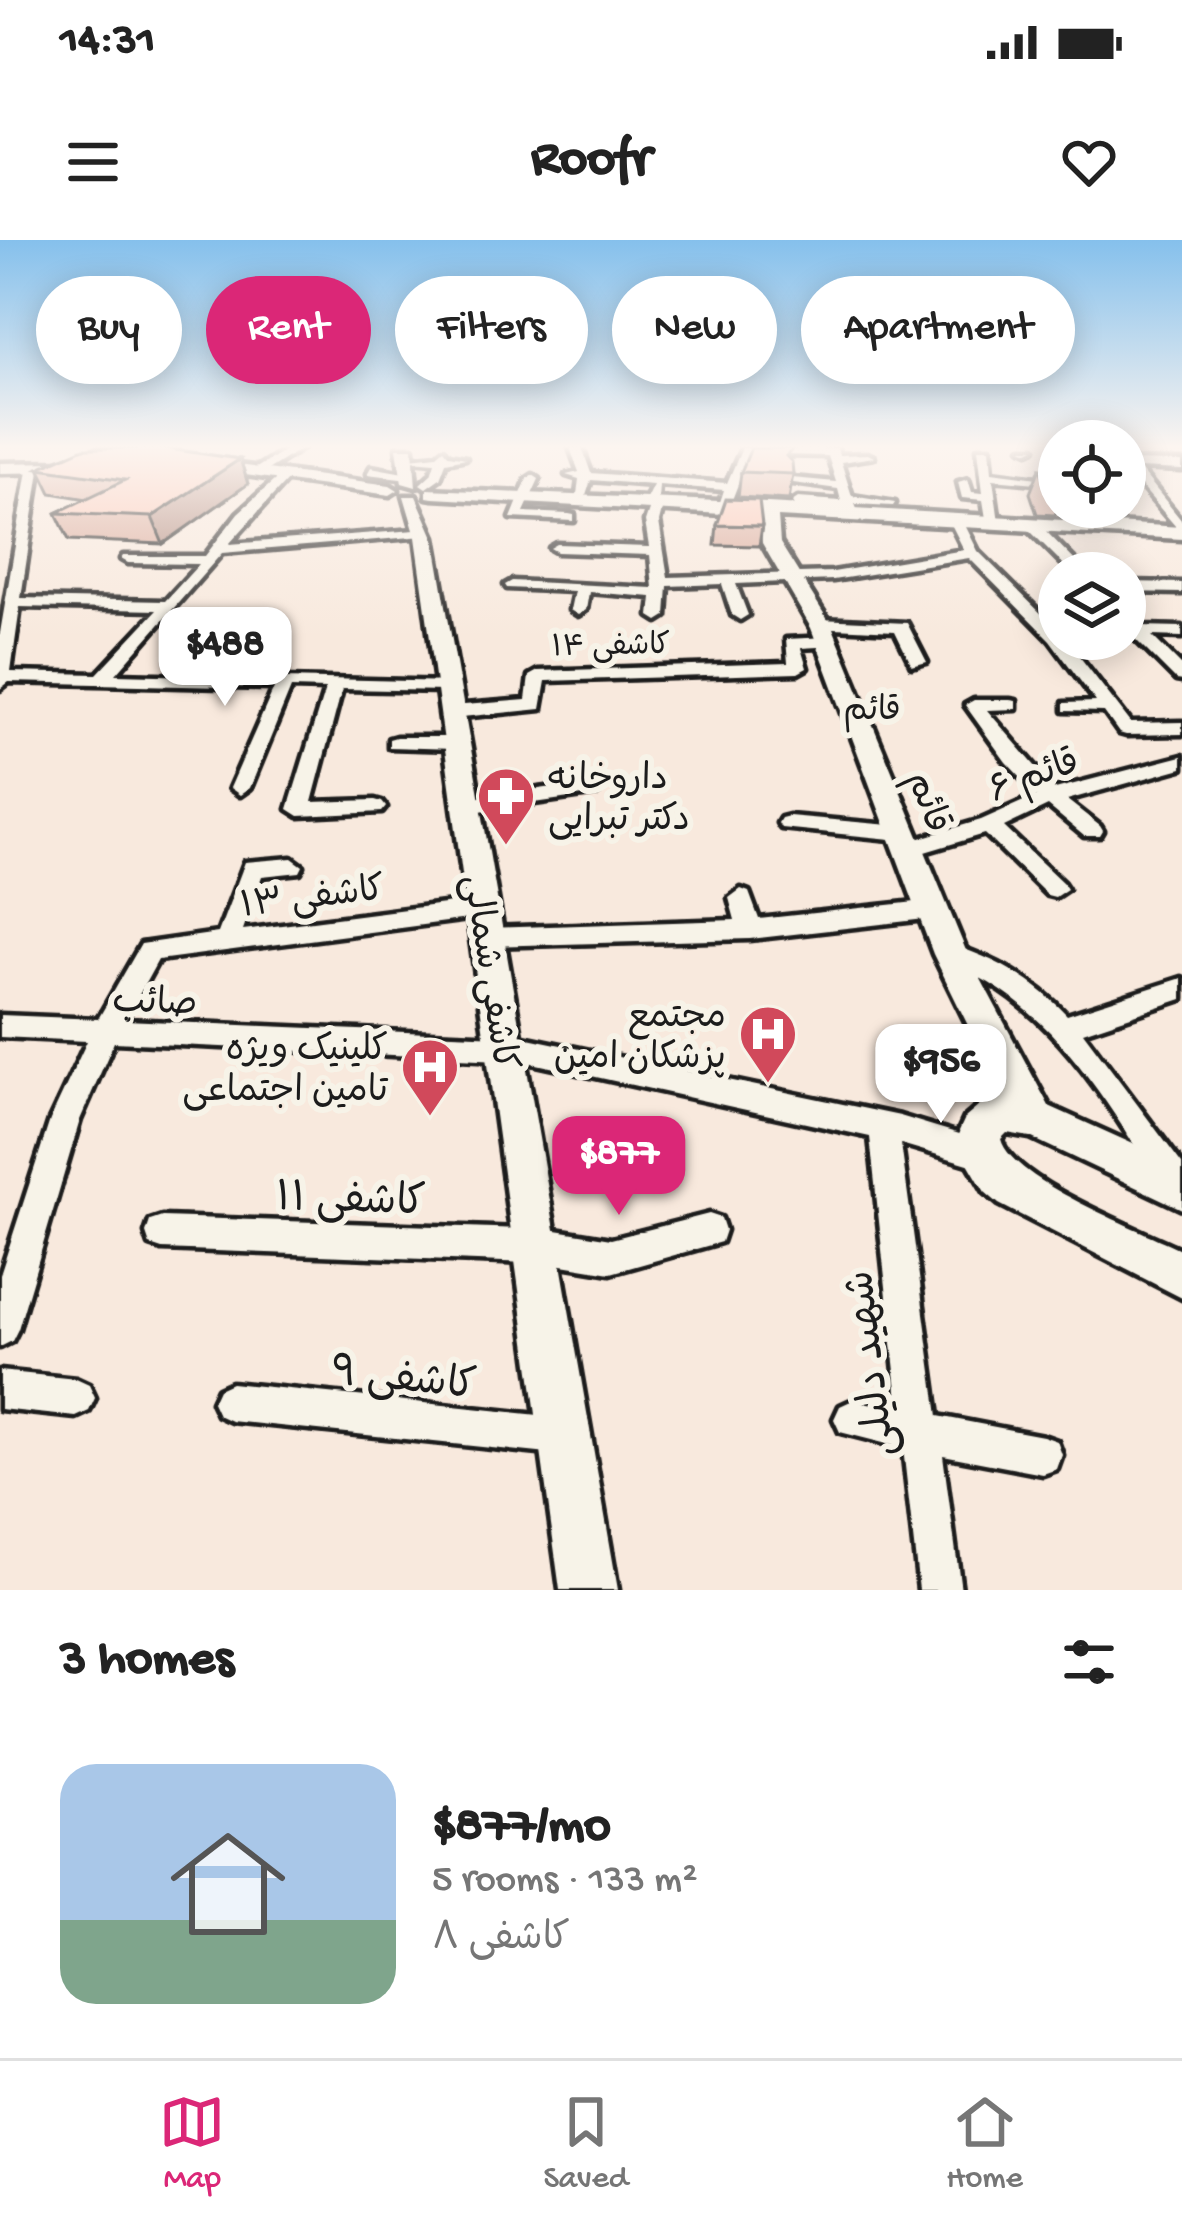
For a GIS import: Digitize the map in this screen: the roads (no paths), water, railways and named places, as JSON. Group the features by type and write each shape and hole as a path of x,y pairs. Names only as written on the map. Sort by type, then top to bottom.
{"main road":[{"name":"کاشفی شمالی","path":"419,511 487,937 514,1048 537,1248 589,1590"},
{"name":"قائم","path":"768,511 772,543 824,633 950,954 1035,1119"},
{"path":"915,511 956,520 1182,531"},
{"path":"1180,1187 1035,1119 1000,1113 980,1130 979,1145 997,1177 1182,1275"}],"street":[{"path":"27,511 20,524 21,562 8,601 1,680 335,684 449,699"},
{"path":"100,680 248,511"},
{"path":"518,511 516,515 569,518"},
{"path":"655,511 652,522 658,616"},
{"path":"991,511 992,522"},
{"path":"956,520 971,553 1056,638 1126,729 1182,728"},
{"path":"300,524 300,542"},
{"path":"1031,524 1059,552"},
{"path":"128,559 214,555 424,532"},
{"path":"557,548 657,551"},
{"path":"512,585 659,588 793,580 971,553"},
{"path":"835,556 848,574"},
{"path":"0,562 21,562"},
{"path":"728,581 740,615"},
{"path":"578,610 582,587"},
{"path":"1146,587 1182,588"},
{"path":"8,601 168,606"},
{"path":"824,633 901,626 918,662"},
{"path":"1146,627 1182,632"},
{"name":"کاشفی ۱۴","path":"449,699 535,705 538,676 798,668 792,643 824,633"},
{"path":"1146,640 1182,676"},
{"path":"240,788 284,684"},
{"path":"335,684 299,808 375,807"},
{"path":"1010,705 974,705 1000,744 1048,798 1092,831"},
{"path":"1070,706 1106,707"},
{"path":"396,742 455,743"},
{"name":"قائم ۶","path":"905,840 989,825 1048,798 1182,762"},
{"path":"466,806 590,789"},
{"path":"789,823 905,840"},
{"path":"989,825 1055,890"},
{"path":"227,941 253,868 292,866"},
{"path":"741,898 741,931"},
{"name":"کاشفی ۱۳","path":"104,1034 150,951 482,908"},
{"path":"487,937 741,931 842,924 934,909"},
{"path":"950,954 1000,974 1064,1027 1180,1187"},
{"path":"1064,1027 1182,988"},
{"name":"صائب","path":"0,1026 514,1048 884,1127 985,1155"},
{"path":"0,1329 7,1285 65,1120 104,1034"},
{"name":"شهید دلیلی","path":"884,1127 940,1590"},
{"name":"کاشفی ۱۱","path":"162,1233 537,1248 610,1256 709,1230"},
{"path":"0,1390 76,1398"},
{"name":"کاشفی ۹","path":"232,1402 568,1437"},
{"path":"853,1419 1043,1456"}],"place":[{"name":"داروخانه دکتر تبرایی","path":"506,847"},
{"name":"مجتمع پزشکان امین","path":"768,1085"},
{"name":"کلینیک ویژه تامین اجتماعی","path":"430,1118"}],"district":[{"name":"قائم","path":"872,707"}]}
